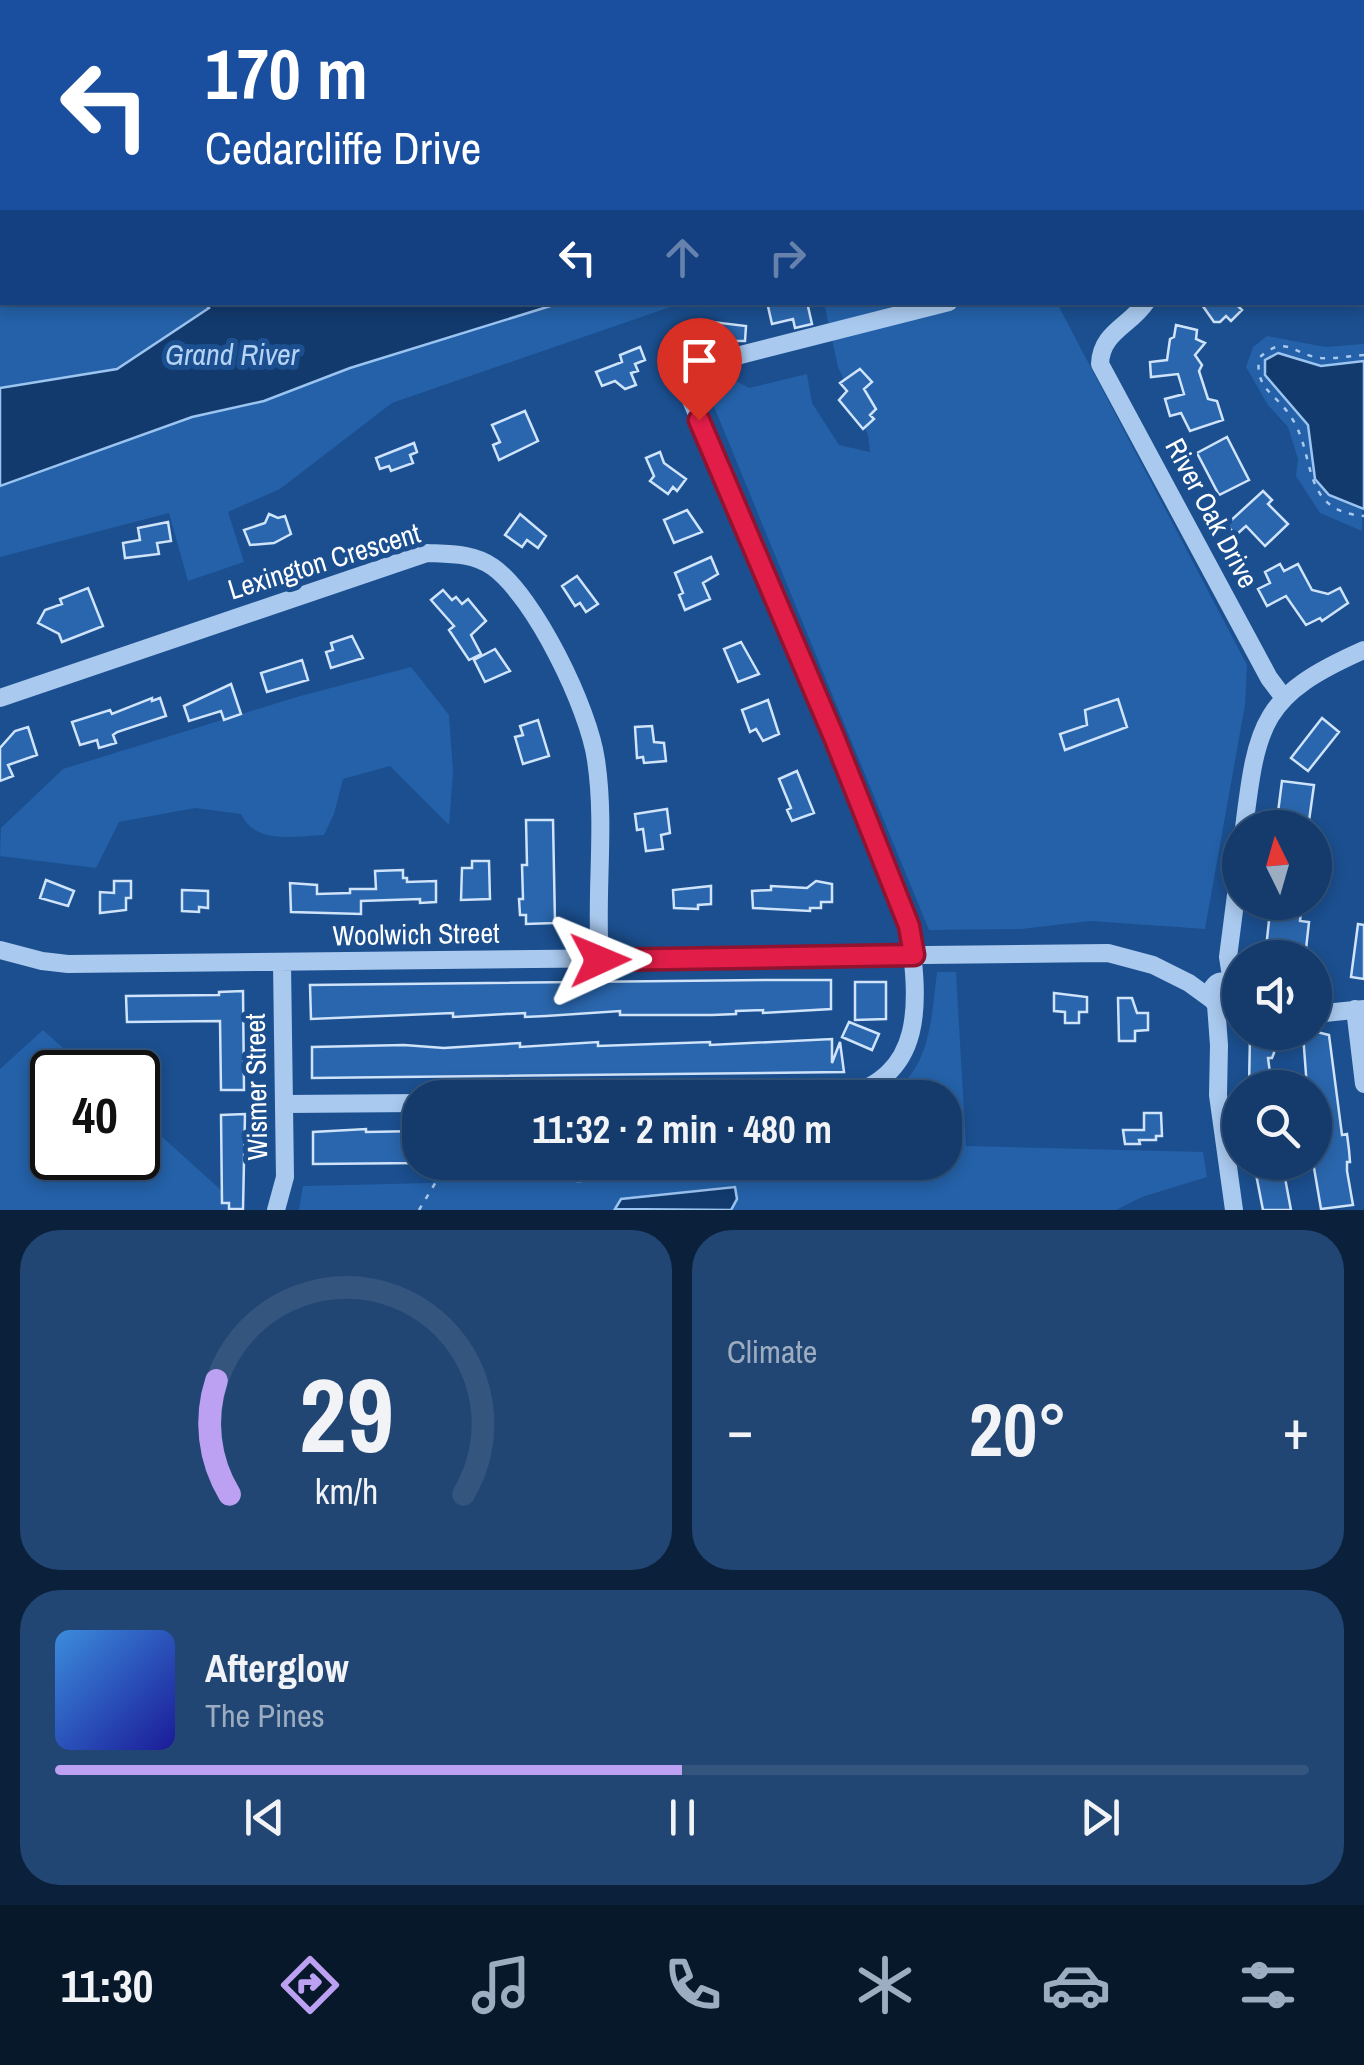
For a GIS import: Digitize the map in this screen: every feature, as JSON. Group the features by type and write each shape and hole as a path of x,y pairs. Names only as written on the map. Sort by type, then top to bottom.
{"street":[{"path":"879,1080 896,1066 908,1046 915,1022 914,955 909,926 691,400 694,378 709,363 937,305"},
{"name":"River Oak Drive","path":"1143,305 1106,339 1100,349 1100,364 1284,698"},
{"name":"Lexington Crescent","path":"0,698 426,553 462,554 491,565 530,605 588,724 599,784 600,960"},
{"path":"1246,810 1252,762 1264,722 1284,698 1316,672 1364,650"},
{"name":"Woolwich Street","path":"0,950 68,964 1108,954 1153,965 1188,983 1222,993"},
{"name":"Wismer Street","path":"276,1210 285,1177 282,963"},
{"path":"1332,1003 1359,1009"},
{"path":"1332,1012 1359,1009"},
{"path":"1359,1009 1364,1084"},
{"path":"1222,1026 1218,1095 1234,1210"},
{"path":"285,1104 402,1102"}],"path":[{"path":"1364,355 1319,358 1287,346 1271,347 1259,358 1257,374 1268,393 1292,417 1307,457 1311,482 1326,502 1364,516"},
{"path":"419,1210 437,1180"},
{"path":"573,1180 641,1180"}],"shaded area":[{"path":"0,305 210,307 117,369 0,390"},
{"path":"554,305 676,305 392,403 280,489 228,512 244,562 188,581 169,513 0,557 0,486 192,417 264,401 350,368"},
{"path":"824,305 1058,305 1247,665 1245,705 1226,810 1222,810 1222,834 1205,929 1090,921 1021,929 929,930 708,392 673,383 672,361 690,356 749,388 807,374 812,403 839,445 870,452 868,435 838,367"},
{"path":"1267,336 1325,347 1364,344 1362,531 1320,513 1296,476 1298,459 1288,427 1268,405 1246,367 1253,347"},
{"path":"411,667 449,715 453,772 449,825 390,766 343,779 324,835 266,835 256,831 241,814 195,808 119,822 96,868 0,856 1,828 63,769 300,696"},
{"path":"937,972 956,972 966,1146 1203,1152 1207,1177 1142,1197 1116,1210 299,1210 303,1186 435,1180 962,1180 962,1080 906,1080 920,1059 930,1026"},
{"path":"43,1030 65,1050 30,1050 30,1180 160,1180 160,1135 243,1210 0,1210 0,1069"}],"water":[{"name":"Grand River","path":"207,305 554,305 350,368 264,401 192,417 0,486 0,388 117,369 209,308"},
{"path":"1278,353 1321,366 1364,361 1364,509 1329,495 1315,479 1308,425 1265,375 1265,360"},
{"path":"735,1187 737,1199 731,1210 615,1209 621,1199"}],"building":[{"path":"768,305 808,305 812,324 795,328 793,319 772,324"},
{"path":"1202,305 1237,305 1242,310 1231,321 1226,316 1214,322"},
{"path":"704,321 746,326 745,341 717,341 684,355 678,341 689,336 686,329"},
{"path":"1176,325 1197,330 1196,339 1205,343 1195,355 1202,365 1199,371 1208,399 1217,401 1223,420 1190,431 1181,413 1170,416 1165,399 1184,394 1178,374 1151,377 1150,362 1167,360"},
{"path":"640,347 645,360 635,364 638,371 631,373 636,385 625,389 615,381 602,386 596,372 622,362 620,355"},
{"path":"860,369 872,382 864,389 876,409 870,415 874,419 863,429 839,400 847,391 840,383"},
{"path":"525,411 538,441 499,460 493,445 500,442 492,425"},
{"path":"1227,437 1249,480 1219,495 1197,453"},
{"path":"414,443 417,452 410,455 413,463 391,471 389,466 380,469 376,458"},
{"path":"660,452 664,463 686,479 677,491 673,487 668,494 650,481 654,476 646,458"},
{"path":"1263,491 1272,500 1268,504 1288,524 1265,546 1246,526 1236,535 1226,525"},
{"path":"687,510 702,532 674,543 664,520"},
{"path":"269,514 285,516 291,534 274,543 250,545 244,530 265,523"},
{"path":"520,514 546,536 538,548 527,540 522,547 505,535"},
{"path":"168,522 171,541 157,543 159,554 125,558 123,543 140,540 138,528"},
{"path":"711,557 718,574 703,583 710,599 685,610 675,573"},
{"path":"1280,564 1284,571 1298,564 1312,590 1328,594 1340,588 1348,603 1322,621 1320,618 1306,625 1286,596 1267,606 1258,589 1270,583 1265,572"},
{"path":"577,576 598,604 586,612 580,603 575,606 562,586"},
{"path":"88,588 103,626 62,642 59,634 38,623 45,610 62,604 60,599"},
{"path":"443,590 462,604 468,599 486,621 471,635 481,654 469,660 449,630 454,626 431,600"},
{"path":"352,636 363,658 331,668 326,652 333,650 331,643"},
{"path":"741,642 759,674 738,682 724,649"},
{"path":"495,649 510,671 485,682 474,660"},
{"path":"302,660 308,680 267,692 261,673"},
{"path":"231,684 241,714 224,720 221,711 189,721 184,706"},
{"path":"160,698 166,716 117,732 113,735 116,743 99,748 97,740 80,745 72,722 110,710 112,714"},
{"path":"1118,699 1127,727 1065,750 1060,734 1087,725 1085,710"},
{"path":"768,700 779,734 763,741 756,729 750,732 742,710"},
{"path":"1322,718 1339,732 1308,771 1291,758"},
{"path":"538,720 549,756 523,764 515,737 523,735 520,726"},
{"path":"652,726 654,742 664,743 666,761 644,763 643,757 637,758 635,727"},
{"path":"28,727 37,755 8,765 13,776 0,781 0,748 15,731"},
{"path":"797,771 814,813 792,821 779,779"},
{"path":"1282,781 1314,785 1311,810 1278,810"},
{"path":"667,809 670,833 661,835 663,849 646,851 643,829 637,830 635,814"},
{"path":"526,820 553,820 555,923 526,924 526,915 520,915 522,865 527,865"},
{"path":"472,861 489,861 490,899 461,900 462,868 472,868"},
{"path":"403,870 407,882 436,881 436,902 361,901 361,914 291,912 290,883 317,885 317,894 350,893 350,889 376,889 375,871"},
{"path":"46,880 74,891 68,906 40,898"},
{"path":"114,881 131,881 126,910 100,913 100,892 114,893"},
{"path":"816,881 832,884 832,902 821,902 821,908 753,908 752,891 771,890 771,886 807,888"},
{"path":"711,886 711,904 698,905 698,909 674,908 673,890"},
{"path":"182,890 208,891 208,908 182,911"},
{"path":"1269,920 1309,922 1307,940 1267,940"},
{"path":"1358,924 1364,925 1364,979 1351,977"},
{"path":"831,980 831,1009 712,1015 620,1015 620,1011 525,1017 525,1013 453,1017 453,1013 311,1019 310,985"},
{"path":"855,982 886,982 886,1019 855,1020"},
{"path":"243,991 244,1090 221,1090 220,1021 127,1022 126,996"},
{"path":"1054,993 1087,997 1087,1012 1079,1012 1079,1023 1065,1023 1065,1012 1054,1011"},
{"path":"1118,998 1132,998 1137,1013 1148,1013 1148,1030 1135,1031 1135,1041 1119,1041"},
{"path":"849,1022 879,1034 872,1050 842,1037"},
{"path":"832,1039 832,1063 840,1042 844,1072 312,1078 312,1047 444,1048 520,1043 520,1047 598,1042 598,1046 710,1045"},
{"path":"1250,1050 1274,1050 1272,1058 1268,1058 1270,1070 1249,1070"},
{"path":"1304,1050 1331,1050 1342,1135 1347,1134 1347,1171 1353,1205 1321,1209 1316,1180 1332,1180 1332,1070 1306,1070"},
{"path":"1144,1113 1161,1113 1162,1136 1139,1140 1140,1144 1125,1144 1123,1130 1144,1130"},
{"path":"245,1114 243,1209 229,1209 229,1203 222,1203 221,1115"},
{"path":"402,1131 402,1163 313,1164 313,1132"},
{"path":"1257,1180 1285,1180 1291,1210 1263,1210"}],"route":[{"path":"600,960 914,955 909,926 834,737 699,420"}]}
